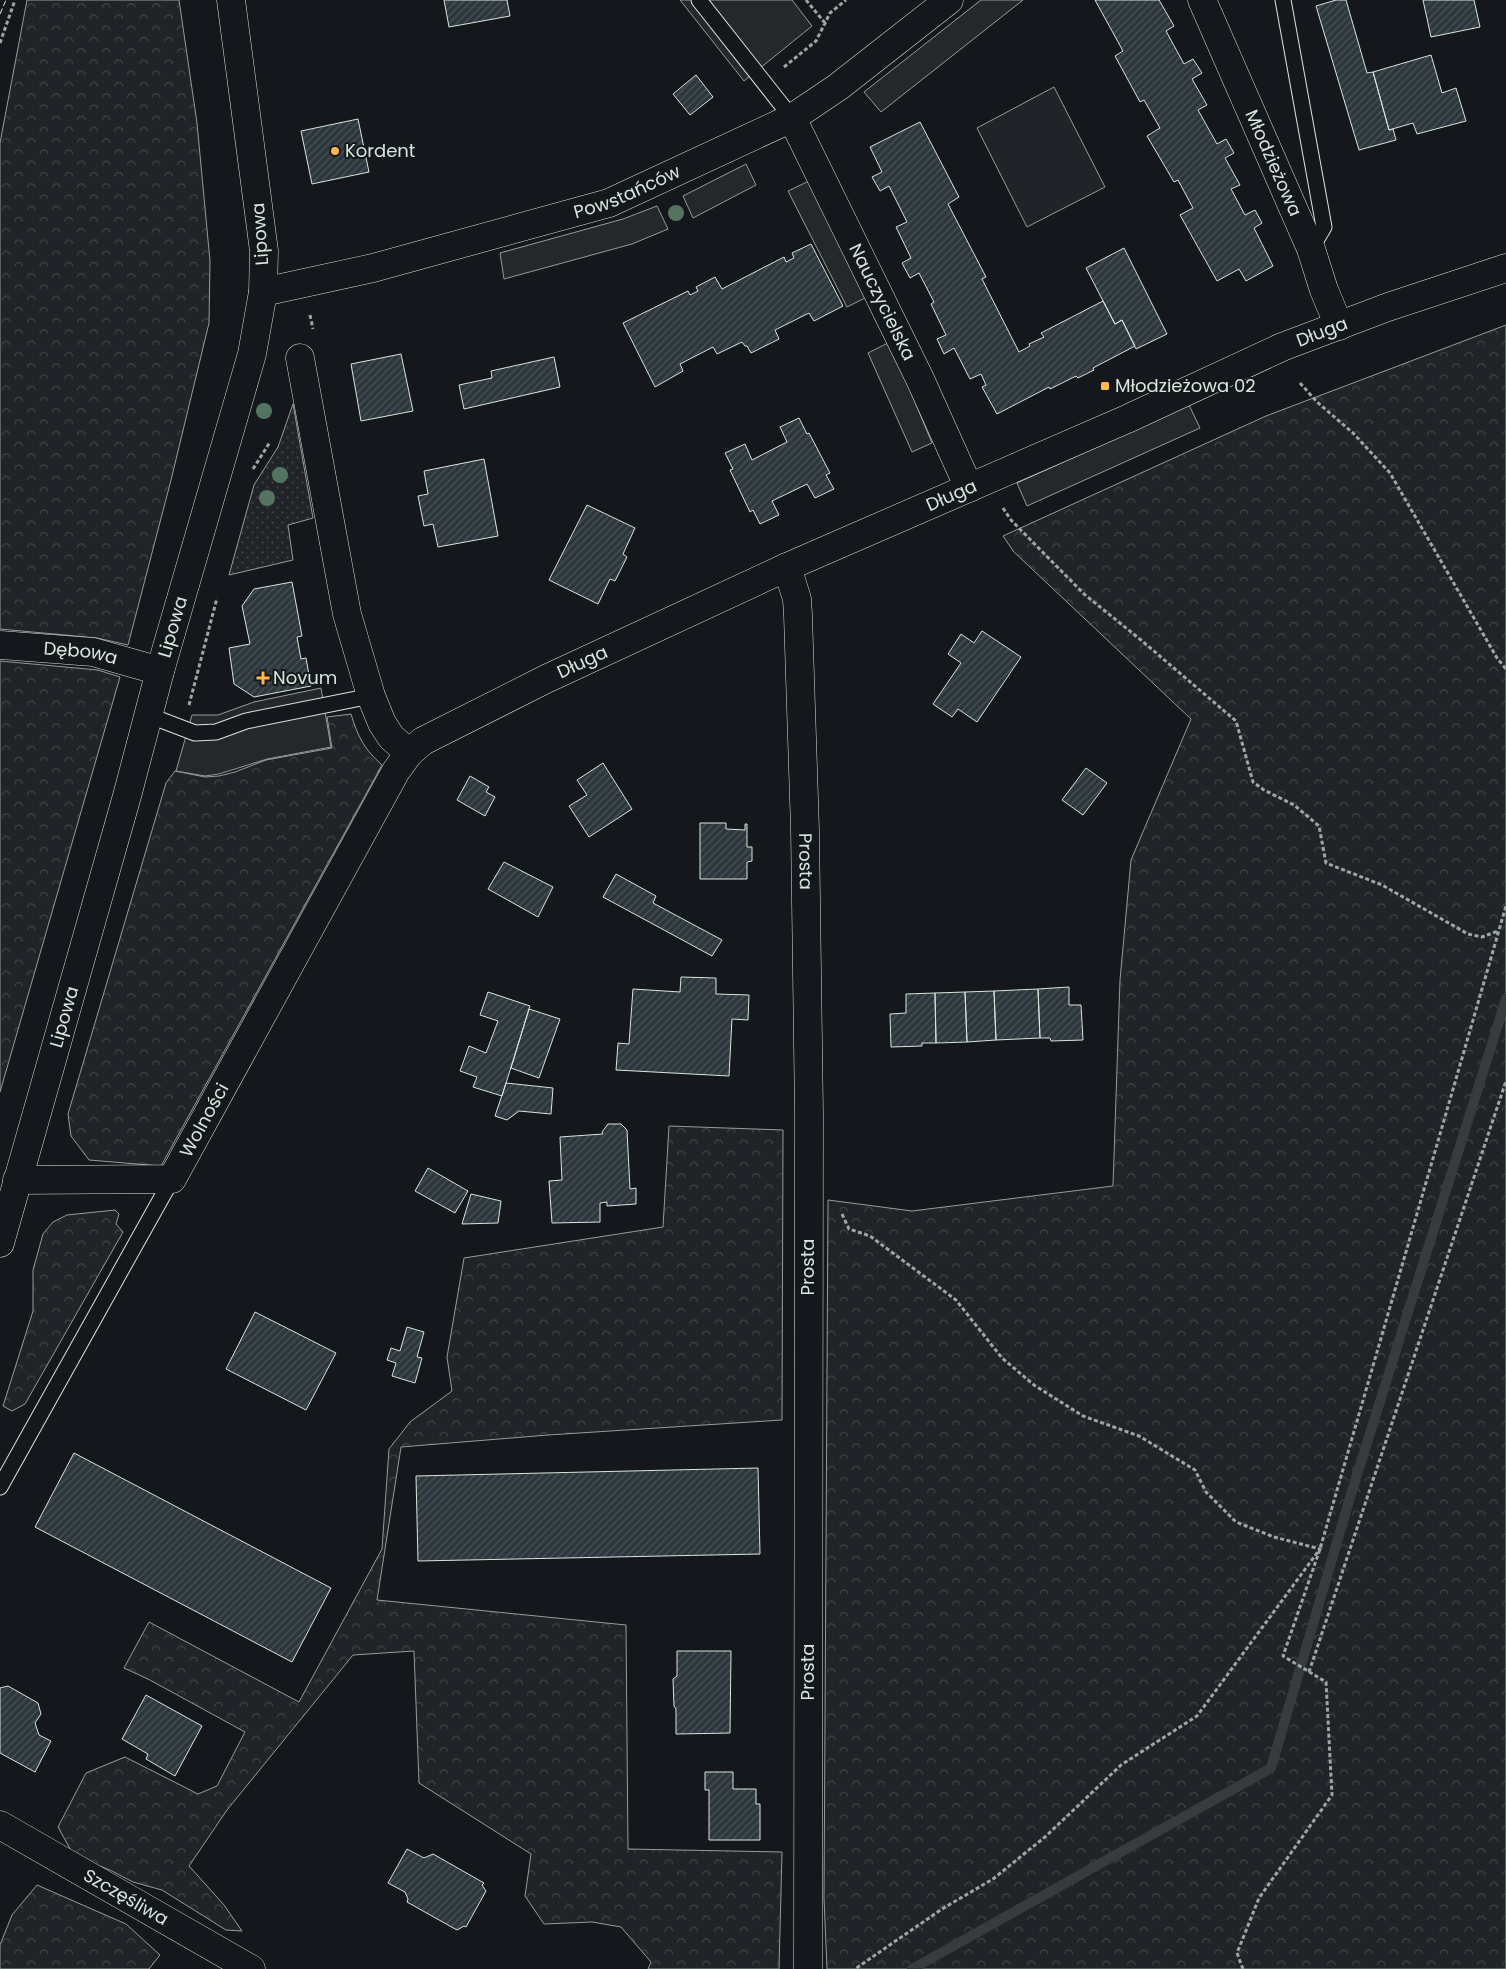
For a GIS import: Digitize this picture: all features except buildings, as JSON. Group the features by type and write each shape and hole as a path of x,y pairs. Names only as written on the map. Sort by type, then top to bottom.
{"street":[{"name":"Lipowa","path":"0,1243 129,789 160,671 252,354 263,292 264,251 232,0"},
{"name":"Powstańców","path":"263,292 373,268 609,203 792,118 838,86 949,0"},
{"name":"Młodzieżowa","path":"1202,0 1311,249 1324,290 1339,326"},
{"name":"Nauczycielska","path":"792,118 920,379 969,488"},
{"name":"Długa","path":"409,753 423,741 538,684 787,567 969,488 1282,347 1388,307 1506,268"},
{"path":"308,348 347,614 371,696 382,723 390,736 409,753"},
{"name":"Prosta","path":"787,567 796,599 798,615 805,830 808,1189 808,1969"},
{"name":"Dębowa","path":"0,645 93,652 160,671"},
{"name":"Wolności","path":"172,1179 392,778 409,753"},
{"path":"17,1180 172,1179"},
{"name":"Szczęśliwa","path":"0,1825 251,1969"}],"lane":[{"path":"698,0 792,118"},
{"path":"1283,0 1324,227 1311,249"},
{"path":"148,715 195,734 216,732 246,721 371,696"},
{"name":"Wolności","path":"0,1487 172,1179"}],"path":[{"path":"0,43 15,0"},
{"path":"806,0 825,23"},
{"path":"764,83 816,41 830,13 846,0"},
{"path":"308,348 310,315"},
{"path":"1300,383 1317,402 1353,433 1390,473 1497,658 1506,669"},
{"path":"252,472 270,442"},
{"path":"1003,508 1011,520 1084,594 1236,721 1253,782 1264,790 1294,805 1319,826 1326,863 1382,885 1468,934 1482,937 1498,931"},
{"path":"183,729 218,594"},
{"path":"1243,1969 1238,1953 1259,1898 1332,1795 1326,1682 1283,1656 1320,1549 1506,906"},
{"path":"1309,1672 1506,1081"},
{"path":"808,1189 833,1196 849,1229 870,1236 956,1300 1002,1358 1034,1385 1083,1416 1139,1436 1195,1470 1206,1492 1236,1522 1274,1536 1320,1549"},
{"path":"855,1969 942,1909 993,1879 1045,1837 1121,1765 1197,1716 1320,1549"}],"green space":[{"path":"27,0 179,0 197,123 210,261 209,323 128,645 97,638 0,629 0,143"},
{"path":"1054,87 1105,187 1027,227 977,128"},
{"path":"1506,325 1506,1969 827,1969 824,1898 828,1200 912,1211 1113,1186 1120,980 1131,860 1191,719 1014,552 1003,536 1266,416"},
{"path":"293,404 313,518 288,525 293,560 229,575 254,485 278,447"},
{"path":"0,661 98,670 120,677 0,1092"},
{"path":"351,714 362,742 382,765 161,1166 89,1160 71,1136 68,1114 166,783 175,771 205,777 219,776 266,760 332,748 327,717"},
{"path":"669,1126 783,1130 782,1420 548,1435 401,1447 377,1600 626,1625 628,1849 782,1852 779,1969 648,1969 651,1962 621,1927 592,1922 544,1924 525,1896 531,1854 419,1783 414,1651 353,1655 227,1810 189,1866 224,1905 242,1931 226,1930 162,1890 133,1882 110,1870 74,1856 58,1827 86,1773 125,1757 198,1794 217,1786 245,1732 124,1668 149,1622 299,1702 382,1549 389,1449 410,1422 452,1391 447,1357 464,1258 663,1227"},
{"path":"115,1210 119,1214 116,1224 123,1232 25,1404 12,1411 3,1406 33,1311 33,1270 43,1234 53,1222 67,1215"},
{"path":"37,1885 126,1924 160,1955 149,1969 0,1969 0,1945 12,1915"}],"shaded area":[{"path":"680,0 792,0 812,26 744,81"},
{"path":"981,0 1023,0 881,112 864,92"},
{"path":"746,164 756,185 693,218 683,196"},
{"path":"809,181 867,297 847,307 788,191"},
{"path":"657,206 668,229 632,244 504,279 500,253 623,219"},
{"path":"890,342 932,443 912,452 868,353"},
{"path":"1189,405 1200,428 1027,506 1017,483"},
{"path":"321,688 331,747 267,759 219,774 205,776 176,771 192,715 218,715 254,702"}],"waterway":[{"path":"912,1969 1271,1768 1351,1494 1506,999"}],"fence":[{"path":"0,14 6,0"}],"place":[{"name":"Kordent","path":"335,151"},
{"name":"Młodzieżowa 02","path":"1105,386"},
{"name":"Novum","path":"263,678"}]}
